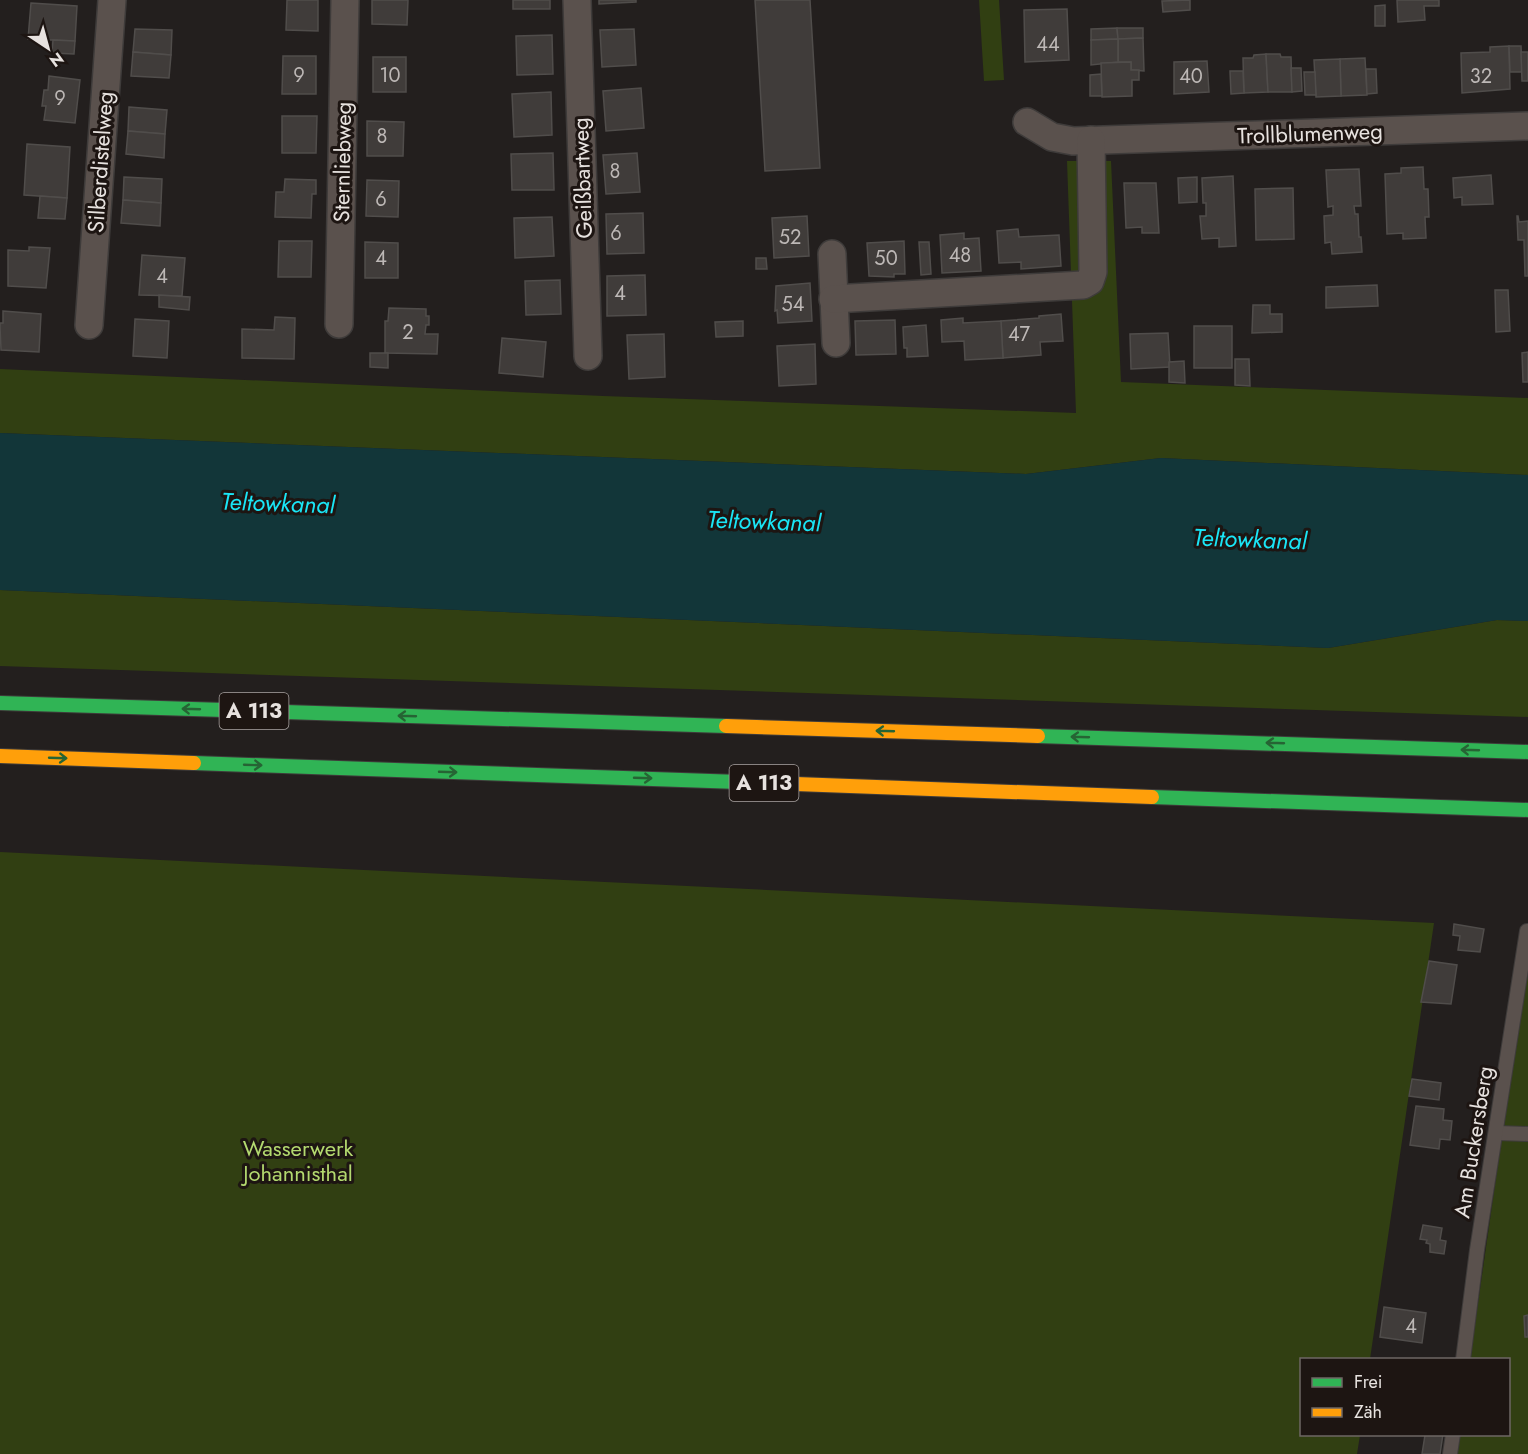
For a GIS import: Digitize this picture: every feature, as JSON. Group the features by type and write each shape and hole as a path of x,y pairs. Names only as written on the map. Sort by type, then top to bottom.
{"highway":[{"name":"A 113","path":"0,703 1528,752"},
{"name":"A 113","path":"0,756 1528,810"}],"street":[{"name":"Silberdistelweg","path":"89,325 112,0"},
{"name":"Sternliebweg","path":"339,324 345,0"},
{"name":"Geißbartweg","path":"577,0 588,356"},
{"name":"Trollblumenweg","path":"1027,122 1052,137 1073,141 1528,126"},
{"path":"833,300 1083,285 1090,280 1094,272 1091,140"},
{"path":"832,254 836,343"}],"lane":[{"name":"Am Buckersberg","path":"1463,1358 1477,1250 1527,931"},
{"path":"1497,1133 1528,1134"},
{"path":"1450,1454 1453,1436"}],"green space":[{"path":"979,0 999,0 1004,80 984,81"},
{"path":"1067,161 1111,161 1121,382 1528,398 1528,475 1161,458 1026,474 0,433 0,369 603,396 1076,413"},
{"path":"0,590 1328,648 1497,620 1528,621 1528,717 0,666"},
{"name":"Wasserwerk Johannisthal","path":"0,852 1434,923 1370,1358 1300,1358 1300,1436 1360,1436 1357,1454 0,1454"},
{"path":"1528,955 1528,1454 1456,1454 1459,1436 1510,1436 1510,1358 1470,1358"}],"water":[{"name":"Teltowkanal","path":"0,433 1026,474 1161,458 1528,475 1528,621 1497,620 1328,648 0,590"}],"building":[{"path":"287,0 318,0 318,31 286,30"},
{"path":"372,0 408,0 407,25 372,24"},
{"path":"513,0 550,0 550,9 513,9"},
{"path":"599,0 636,0 636,2 599,4"},
{"path":"755,0 810,0 820,168 765,171"},
{"path":"1190,0 1190,10 1163,12 1162,1"},
{"path":"1397,0 1439,0 1439,6 1424,6 1425,20 1398,22"},
{"path":"31,3 77,6 75,41 28,39"},
{"path":"1385,5 1385,26 1375,26 1375,6"},
{"path":"1067,9 1069,60 1025,62 1024,10"},
{"path":"1117,28 1118,39 1091,40 1091,29"},
{"path":"1117,28 1143,28 1143,38 1118,39"},
{"path":"135,29 172,30 171,55 133,52"},
{"path":"634,29 636,65 602,67 600,30"},
{"path":"552,35 553,74 517,75 516,36"},
{"path":"1143,38 1144,71 1131,70 1131,62 1118,62 1118,39"},
{"path":"1118,39 1118,62 1091,65 1091,40"},
{"path":"53,40 75,41 74,54 52,53"},
{"path":"1509,46 1510,89 1462,93 1461,53 1490,52 1490,47"},
{"path":"1509,46 1521,46 1522,72 1510,72"},
{"path":"133,52 171,55 169,78 131,76"},
{"path":"1521,52 1528,52 1528,81 1522,81"},
{"path":"1266,54 1268,92 1244,93 1243,58"},
{"path":"1266,54 1291,57 1292,92 1268,92"},
{"path":"283,56 316,56 316,94 282,94"},
{"path":"373,57 406,57 406,92 373,92"},
{"path":"1365,58 1367,95 1341,96 1340,59"},
{"path":"1340,59 1341,96 1316,97 1314,60"},
{"path":"1207,61 1209,92 1174,94 1174,62"},
{"path":"1131,62 1131,70 1139,70 1139,80 1132,80 1132,96 1102,97 1101,63"},
{"path":"1291,68 1301,68 1302,91 1292,92"},
{"path":"1366,69 1376,69 1377,93 1367,94"},
{"path":"1230,71 1243,71 1244,93 1231,94"},
{"path":"1304,72 1315,72 1316,95 1305,95"},
{"path":"1101,74 1102,96 1090,96 1090,75"},
{"path":"49,76 80,80 75,123 44,120 46,106 42,106 44,90 48,90"},
{"path":"641,88 644,128 606,131 603,91"},
{"path":"551,92 552,135 514,137 512,94"},
{"path":"129,107 167,110 165,134 128,131"},
{"path":"282,116 317,116 316,153 282,153"},
{"path":"367,121 404,122 403,156 367,156"},
{"path":"128,131 165,134 164,158 126,154"},
{"path":"27,144 70,147 67,198 24,195"},
{"path":"553,153 554,190 512,190 511,154"},
{"path":"637,153 640,192 606,194 603,155"},
{"path":"1423,167 1424,189 1428,189 1429,217 1425,217 1426,238 1403,239 1403,233 1387,234 1385,174 1401,173 1401,168"},
{"path":"1359,169 1361,206 1354,206 1355,214 1358,214 1362,252 1332,254 1331,242 1325,243 1324,216 1333,215 1333,206 1328,207 1326,170"},
{"path":"1491,175 1493,204 1462,205 1462,197 1454,198 1453,178"},
{"path":"1233,176 1236,246 1219,247 1219,238 1202,239 1200,216 1206,216 1206,203 1203,203 1202,178"},
{"path":"124,177 162,179 161,203 123,200"},
{"path":"1197,177 1197,202 1179,203 1178,178"},
{"path":"285,179 316,180 316,194 312,194 311,218 275,217 276,192 284,192"},
{"path":"367,180 399,181 398,217 366,216"},
{"path":"1124,183 1156,183 1159,233 1142,233 1142,227 1126,228"},
{"path":"1293,188 1294,239 1256,240 1255,189"},
{"path":"40,196 67,198 65,219 38,218"},
{"path":"123,200 161,203 160,226 121,223"},
{"path":"643,213 644,253 607,254 606,214"},
{"path":"807,216 809,256 774,258 772,218"},
{"path":"1517,216 1519,222 1528,221 1528,276 1525,276 1524,240 1518,240"},
{"path":"552,217 554,256 515,258 514,218"},
{"path":"1018,229 1019,237 1059,235 1061,266 1021,269 1021,262 999,263 997,231"},
{"path":"964,233 964,239 979,238 981,271 942,273 940,235"},
{"path":"279,241 312,241 311,277 278,277"},
{"path":"904,241 905,274 894,274 894,277 869,276 867,243"},
{"path":"365,242 398,243 398,278 365,278"},
{"path":"919,242 929,242 931,274 921,275"},
{"path":"29,247 50,248 46,288 8,286 8,250 29,251"},
{"path":"142,255 185,258 182,296 139,295"},
{"path":"756,258 766,258 767,269 756,269"},
{"path":"645,275 646,315 607,316 607,276"},
{"path":"560,280 561,314 526,315 525,281"},
{"path":"810,283 812,321 778,323 777,310 775,311 776,286"},
{"path":"1377,285 1378,306 1326,308 1326,287"},
{"path":"1495,290 1508,290 1510,331 1496,332"},
{"path":"159,295 190,297 189,310 159,307"},
{"path":"1253,305 1270,305 1270,314 1282,314 1282,332 1252,333"},
{"path":"389,308 426,309 429,325 426,325 425,334 438,334 437,354 385,353 385,321 388,321"},
{"path":"3,311 41,314 39,352 1,350 0,323 3,323"},
{"path":"1061,314 1063,341 1040,342 1041,355 1003,358 1001,321"},
{"path":"275,317 295,318 294,359 242,358 242,329 274,330"},
{"path":"963,318 963,323 1001,321 1003,358 965,360 964,341 942,342 941,320"},
{"path":"135,319 169,321 167,358 133,356"},
{"path":"895,320 896,354 856,355 855,321"},
{"path":"743,321 743,336 716,337 715,322"},
{"path":"926,325 928,356 907,357 903,327"},
{"path":"1194,326 1232,326 1232,368 1194,368"},
{"path":"1168,333 1170,367 1131,369 1130,334"},
{"path":"664,334 665,377 629,379 627,335"},
{"path":"502,338 546,342 543,377 499,373"},
{"path":"815,344 816,384 779,386 777,346"},
{"path":"1528,352 1528,382 1523,382 1522,353"},
{"path":"370,353 388,353 388,368 370,367"},
{"path":"1235,359 1249,359 1250,386 1235,385"},
{"path":"1184,361 1185,383 1169,382 1169,362"},
{"path":"1454,924 1484,929 1480,952 1458,950 1460,936 1453,935"},
{"path":"1429,961 1457,965 1451,1004 1421,1002"},
{"path":"1412,1079 1441,1083 1439,1100 1409,1096"},
{"path":"1416,1106 1444,1109 1443,1120 1452,1121 1450,1140 1440,1139 1439,1149 1410,1145"},
{"path":"1423,1225 1442,1228 1440,1240 1446,1241 1444,1254 1430,1252 1430,1244 1426,1243 1427,1240 1420,1239"},
{"path":"1384,1307 1426,1313 1422,1343 1380,1337"},
{"path":"1528,1315 1528,1337 1525,1337 1524,1316"},
{"path":"1425,1436 1443,1436 1440,1454 1422,1454"}],"traffic: fast":[{"path":"0,703 726,726"},
{"path":"1038,736 1528,752"},
{"path":"194,763 739,782"},
{"path":"1152,797 1528,810"}],"traffic: slow":[{"path":"726,726 1038,736"},
{"path":"0,756 194,763"},
{"path":"739,782 1152,797"}]}
